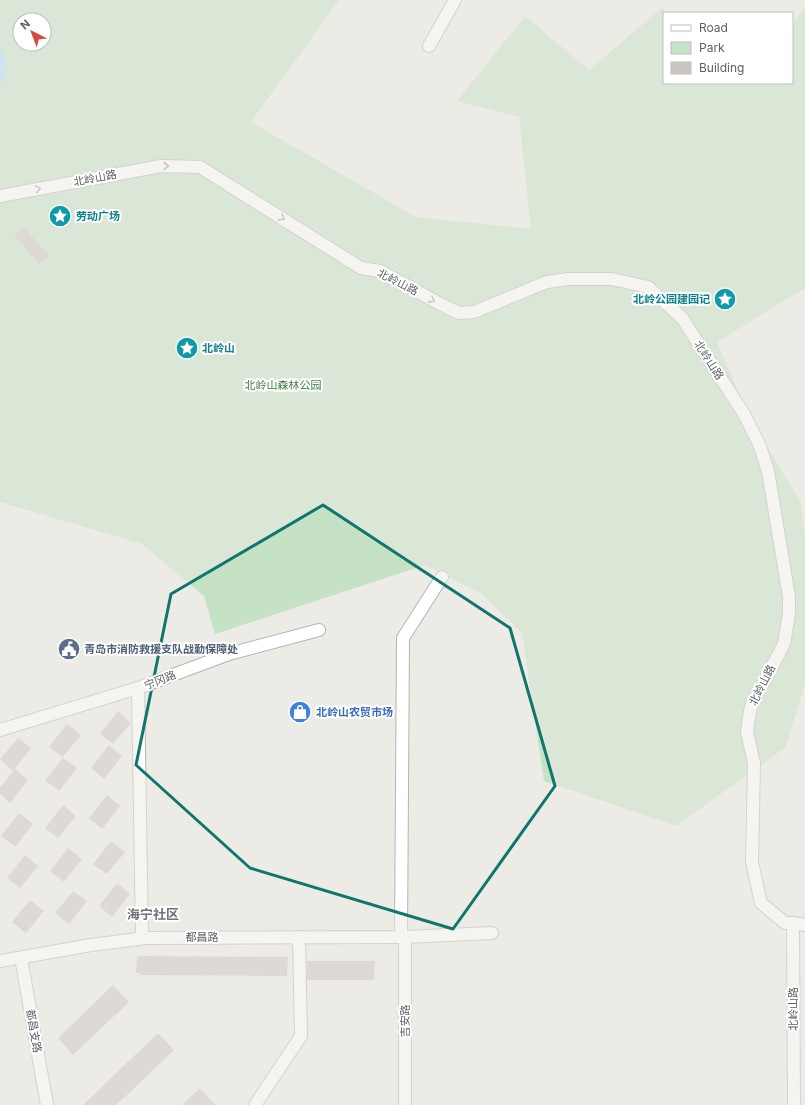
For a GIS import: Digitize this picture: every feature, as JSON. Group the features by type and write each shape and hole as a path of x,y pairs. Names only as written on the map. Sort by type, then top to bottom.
{"street":[{"path":"429,46 455,0"},
{"name":"北岭山路","path":"0,196 162,166 200,168 361,268 380,271 442,306 459,313 474,312 547,282 569,279 612,279 648,287 682,318 744,414 759,444 768,471 789,597 789,613 784,644 752,704 747,732 754,763 752,862 761,903 785,923 793,923 794,1105"},
{"name":"吉安路","path":"405,1105 403,937 403,638 442,577"},
{"name":"宁冈路","path":"0,730 138,688 229,654 320,630"},
{"path":"138,688 142,938"},
{"path":"793,923 805,925"},
{"name":"都昌路","path":"0,961 91,945 142,938 403,937 492,934"},
{"path":"255,1105 301,1036 299,937"},
{"name":"都昌支路","path":"21,958 47,1105"}],"highlighted area":[{"path":"323,505 510,628 555,786 453,929 250,868 136,765 171,594"}],"green space":[{"name":"北岭山森林公园","path":"0,0 339,0 251,122 416,217 531,229 519,117 457,101 525,16 589,70 662,8 666,12 663,12 663,84 793,84 793,23 805,8 805,288 717,342 749,417 801,502 805,538 805,684 786,747 676,826 544,781 522,633 480,593 425,565 215,634 204,596 142,544 0,502"}],"water":[{"path":"0,49 8,63 3,81 0,84"}],"building":[{"path":"24,227 49,256 39,264 14,235"},
{"path":"118,711 131,723 113,744 100,734"},
{"path":"67,724 81,735 63,757 49,747"},
{"path":"18,738 31,748 13,771 0,759"},
{"path":"109,745 122,756 104,779 91,768"},
{"path":"63,758 77,768 59,791 45,780"},
{"path":"15,769 28,780 10,803 0,794 0,788"},
{"path":"107,795 120,806 102,829 89,818"},
{"path":"63,805 76,816 58,838 45,828"},
{"path":"19,813 33,824 15,847 1,836"},
{"path":"111,841 125,852 107,874 93,864"},
{"path":"68,848 82,859 64,882 50,871"},
{"path":"25,855 38,866 20,888 7,878"},
{"path":"117,883 130,894 112,917 99,906"},
{"path":"73,891 87,901 69,924 55,913"},
{"path":"30,900 44,911 26,933 12,922"},
{"path":"137,956 288,957 287,976 140,975 140,973 136,973"},
{"path":"307,961 375,961 374,980 307,980"},
{"path":"113,985 129,1002 73,1055 58,1038"},
{"path":"158,1033 174,1050 116,1105 83,1105"},
{"path":"200,1088 215,1105 182,1105"}],"place":[{"name":"劳动广场","path":"60,216"},
{"name":"北岭公园建园记","path":"725,299"},
{"name":"北岭山","path":"187,348"},
{"name":"青岛市消防救援支队战勤保障处","path":"69,649"},
{"name":"北岭山农贸市场","path":"300,712"}],"district":[{"name":"海宁社区","path":"153,914"}]}
